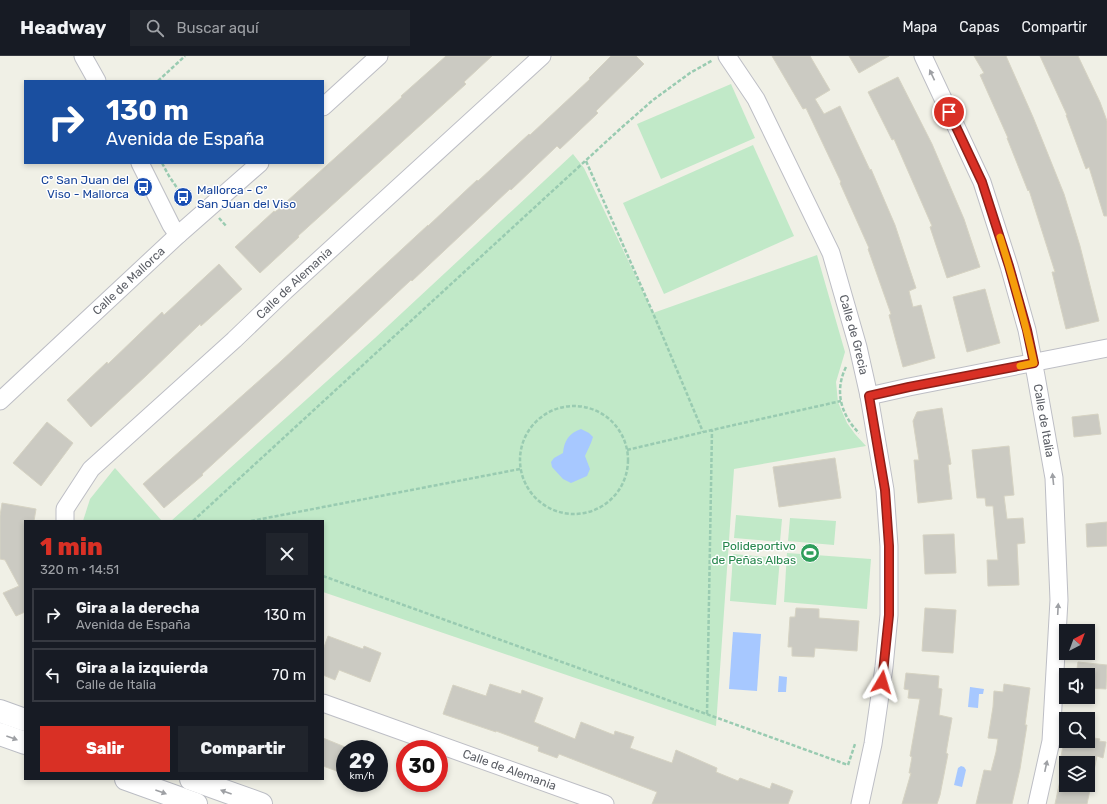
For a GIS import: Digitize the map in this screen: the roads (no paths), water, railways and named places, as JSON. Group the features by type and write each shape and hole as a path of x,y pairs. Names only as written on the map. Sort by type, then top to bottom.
{"main road":[{"path":"0,711 24,720"},
{"path":"0,734 24,743"},
{"path":"129,780 196,804"},
{"path":"194,780 261,804"}],"street":[{"path":"84,56 96,80"},
{"path":"324,106 379,56"},
{"name":"Calle de Alemania","path":"65,520 65,509 91,469 234,340 297,280 542,56"},
{"name":"Calle de Italia","path":"923,56 982,182 1009,266 1027,330 1054,478 1059,600 1051,741 1037,804"},
{"name":"Calle de Grecia","path":"721,58 756,99 831,254 858,347 869,396 885,490 889,546 889,615 884,667 873,744 860,804"},
{"path":"140,164 171,225 178,235"},
{"name":"Calle de Mallorca","path":"0,401 178,235 259,164"},
{"path":"869,396 1107,348"},
{"name":"Calle de Alemania","path":"324,703 605,804"}],"water":[{"path":"581,429 593,437 585,456 590,469 587,476 571,483 563,479 552,467 551,462 554,458 563,453 566,441 570,435"},
{"path":"733,632 761,634 757,691 729,689"},
{"path":"779,676 787,677 786,692 778,692"},
{"path":"970,687 984,689 983,694 979,694 978,708 968,707"},
{"path":"961,766 966,770 962,787 954,785 958,768"}],"place":[{"name":"Cº San Juan del Viso - Mallorca","path":"143,187"},
{"name":"Mallorca - Cº San Juan del Viso","path":"183,197"},
{"name":"Polideportivo de Peñas Albas","path":"810,553"}]}
